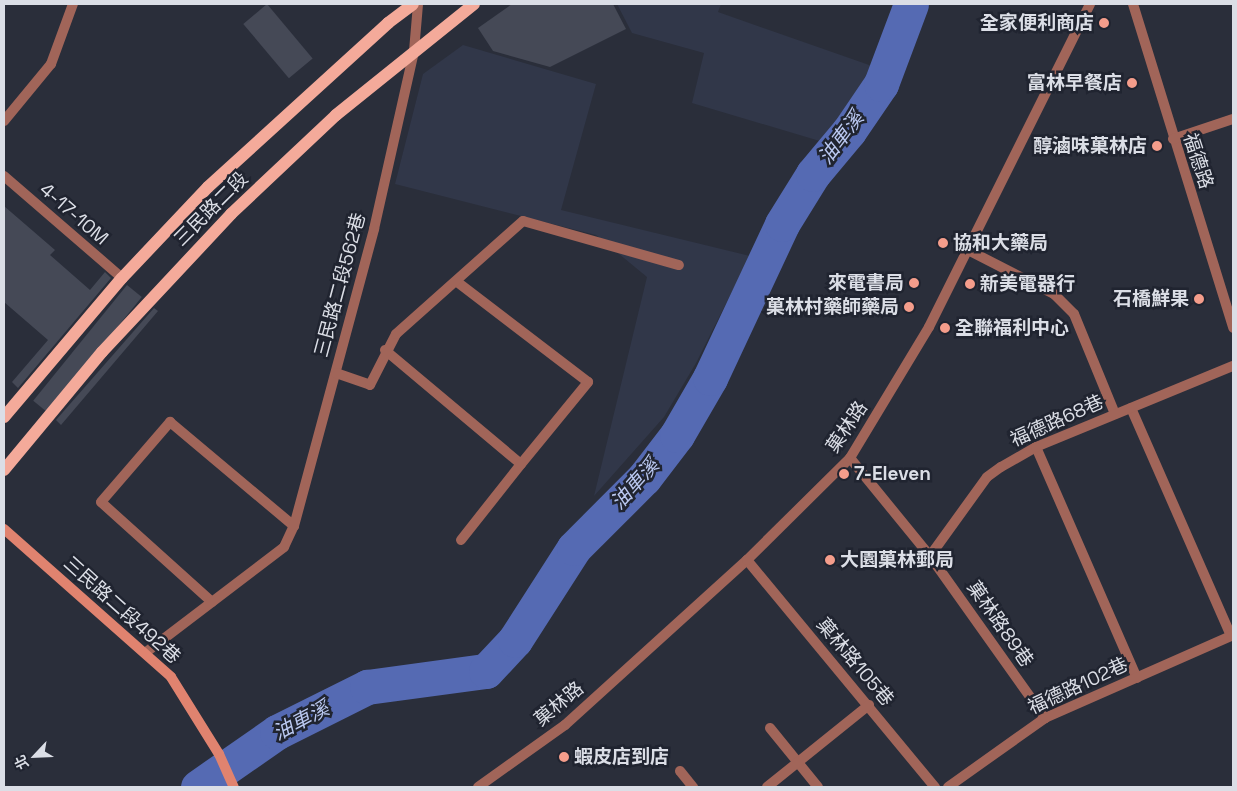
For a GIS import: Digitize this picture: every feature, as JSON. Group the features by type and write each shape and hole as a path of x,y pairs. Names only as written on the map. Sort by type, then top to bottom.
{"main road":[{"name":"三民路二段","path":"4,417 122,278 208,186 388,23 413,4"},
{"name":"三民路二段","path":"4,470 102,352 231,214 336,115 474,4"}],"street":[{"path":"4,121 50,64 73,4"},
{"name":"三民路二段562巷","path":"145,653 284,547 294,526 374,229 414,51 418,4"},
{"name":"菓林路","path":"478,787 565,725 746,560 850,458 928,327 1090,4"},
{"name":"福德路","path":"1133,4 1173,139 1233,328"},
{"path":"1173,139 1233,119"},
{"name":"4-17-10M","path":"4,176 122,278"},
{"path":"336,373 370,385 385,350 396,334 523,222 679,264"},
{"path":"966,249 1054,294 1074,314 1115,414"},
{"path":"457,282 588,382 461,540"},
{"path":"385,350 521,464"},
{"name":"福德路68巷","path":"930,556 987,477 1036,447 1233,366"},
{"path":"1131,408 1232,635"},
{"path":"212,602 101,502 170,422 294,526"},
{"path":"1036,447 1137,678"},
{"name":"菓林路89巷","path":"850,458 930,556 1044,718"},
{"name":"三民路二段492巷","path":"4,529 171,677 219,754 234,787"},
{"name":"菓林路105巷","path":"746,560 869,705 935,787"},
{"name":"福德路102巷","path":"948,787 1044,718 1232,635"},
{"path":"767,787 869,705"},
{"path":"770,728 818,787"},
{"path":"680,771 694,787"}],"shaded area":[{"path":"617,4 721,4 718,12 872,66 857,99 823,142 692,103 704,53 632,33"},
{"path":"463,45 596,84 561,210 750,256 696,363 664,417 594,496 647,277 596,235 395,184 423,74"}],"building":[{"path":"267,4 313,58 289,78 243,24"},
{"path":"512,4 613,4 626,29 550,67 493,51 478,28"},
{"path":"4,206 55,250 50,255 90,290 105,272 111,278 18,388 12,382 48,340 4,302"},
{"path":"127,285 142,297 48,413 33,401"},
{"path":"154,308 158,311 61,425 56,420"}],"waterway":[{"name":"油車溪","path":"198,787 277,732 367,687 486,671 515,640 574,548 644,478 677,435 710,378 782,224 813,174 849,131 881,84 911,4"}],"place":[{"name":"全家便利商店","path":"1104,23"},
{"name":"富林早餐店","path":"1132,83"},
{"name":"醇滷味菓林店","path":"1157,146"},
{"name":"協和大藥局","path":"943,243"},
{"name":"來電書局","path":"914,283"},
{"name":"新美電器行","path":"970,284"},
{"name":"石橋鮮果","path":"1199,299"},
{"name":"菓林村藥師藥局","path":"909,307"},
{"name":"全聯福利中心","path":"945,328"},
{"name":"7-Eleven","path":"844,474"},
{"name":"大園菓林郵局","path":"830,560"},
{"name":"蝦皮店到店","path":"564,757"}]}
